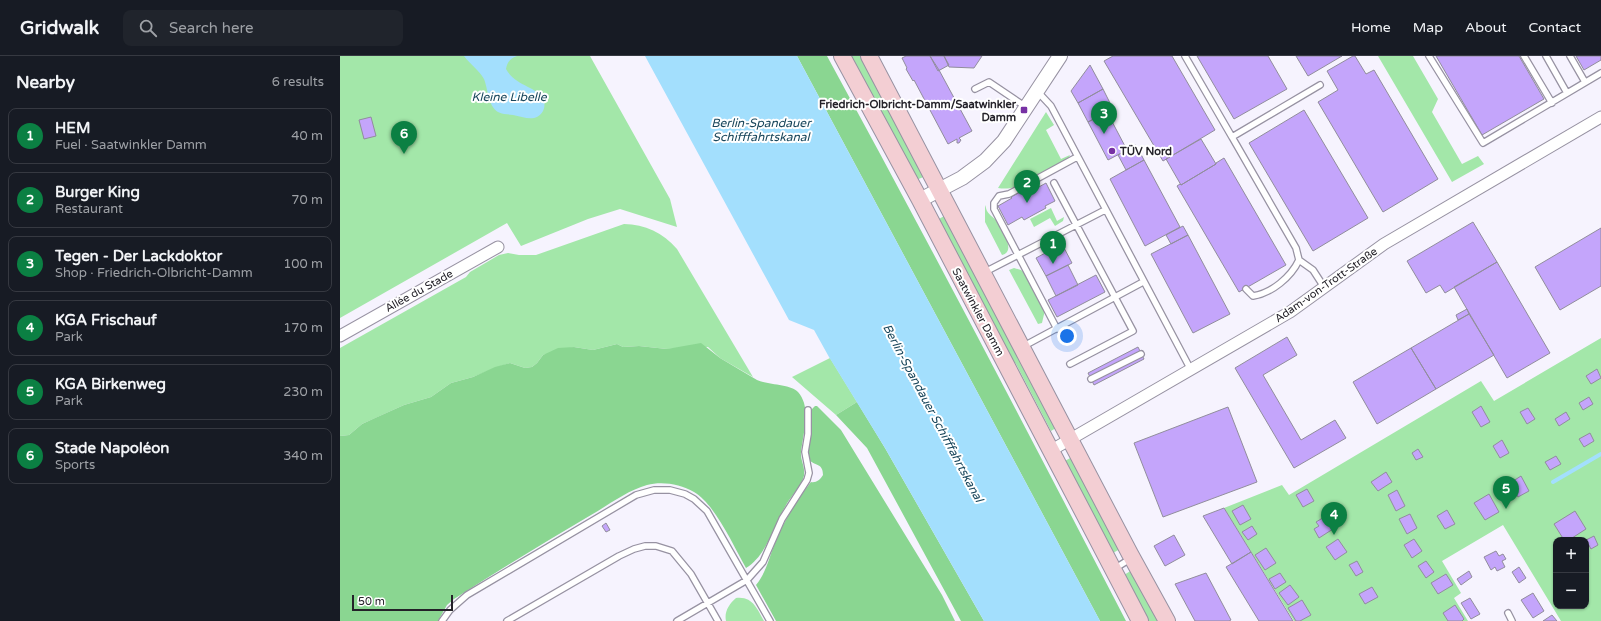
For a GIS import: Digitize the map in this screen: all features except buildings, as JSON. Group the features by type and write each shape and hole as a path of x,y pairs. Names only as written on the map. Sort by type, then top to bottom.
{"main road":[{"name":"Saatwinkler Damm","path":"842,56 920,200 1140,621"},
{"name":"Saatwinkler Damm","path":"869,56 1132,558 1167,621"}],"street":[{"path":"920,200 962,178 985,161 1004,141 1060,56"},
{"name":"Adam-von-Trott-Straße","path":"1050,451 1290,312 1384,244 1601,117"},
{"name":"Allée du Stade","path":"340,336 498,247"}],"lane":[{"path":"1185,56 1296,248 1299,260 1294,271 1261,295 1253,296 1246,289"},
{"path":"1429,56 1483,143 1601,73"},
{"path":"1524,56 1552,103"},
{"path":"1546,56 1567,93"},
{"path":"1570,56 1585,82"},
{"path":"975,89 989,82 1026,107"},
{"path":"1232,136 1320,86"},
{"path":"1037,91 1051,106 1191,370"},
{"path":"1057,329 994,209 994,203 999,196 1009,194 1077,156"},
{"path":"1054,183 1133,331 1070,364"},
{"path":"983,274 1105,210"},
{"path":"1299,260 1313,270 1324,287"},
{"path":"1022,347 1143,282"},
{"path":"1091,379 1141,354"},
{"path":"677,621 748,580 763,562 782,519 807,480 809,473 805,452 808,434 808,410"},
{"path":"442,621 457,603 480,587 636,495 654,490 670,490 685,494 694,499 706,511 748,580 770,621"},
{"path":"507,621 619,556 645,546 656,546 672,551 691,574 718,621"},
{"path":"1112,570 1132,558"},
{"path":"1508,613 1512,621"}],"green space":[{"path":"340,56 590,56 670,199 677,227 620,209 588,219 521,246 507,223 340,318"},
{"path":"797,56 827,56 978,338 1126,621 1100,621"},
{"path":"850,56 862,56 926,176 916,180"},
{"path":"1378,56 1413,56 1438,99 1432,112 1462,164 1478,156 1484,164 1452,182"},
{"path":"1046,112 1054,125 1046,130 1061,159 1070,155 1069,157 1044,173 1017,186 1012,188 998,188"},
{"path":"985,205 988,213 998,223 1003,231 1007,241 1008,250 1002,255 985,222"},
{"path":"1051,208 1057,221 1064,217 1063,221 1055,226 1050,218 1034,227 1030,219"},
{"path":"946,215 1056,428 1051,431 1016,364 1007,354 937,220"},
{"path":"624,224 632,224 653,230 672,243 753,377 720,358 708,347 667,349 639,346 623,347 617,344 593,350 574,347 543,355 532,367 525,368 510,363 473,377 451,383 431,397 404,405 362,424 349,435 340,436 340,348 466,277 470,272 499,255 508,253 519,255 536,255"},
{"path":"1014,268 1025,273 1045,310 1042,323 1038,324 1009,270"},
{"path":"1601,338 1601,621 1561,621 1554,609 1589,609 1589,537 1553,537 1553,608 1503,525 1442,561 1461,593 1454,598 1468,621 1294,621 1224,508 1282,485 1289,495 1481,381 1494,401"},
{"path":"701,343 720,358 757,380 795,389 805,405 806,421 801,452 801,459 804,468 803,479 785,507 769,540 759,556 746,568 717,516 702,498 689,489 677,485 659,483 640,487 625,494 522,556 454,599 447,605 438,621 340,621 340,436 349,435 362,424 404,405 431,397 451,383 473,377 495,367 510,363 525,368 532,367 543,355 558,348 574,347 593,350 617,344 623,347 639,346 667,349"},
{"path":"830,358 857,402 836,415 792,377"},
{"path":"857,402 984,621 961,621 867,448 836,415"},
{"path":"817,406 841,430 942,595 955,621 776,621 756,585 765,570 782,527 800,496 811,482 818,481 823,475 821,467 810,461 809,457 812,409"},
{"path":"1072,457 1120,549 1113,553 1063,462"},
{"path":"1132,570 1160,621 1149,621 1124,575"},
{"path":"736,598 747,599 754,604 764,621 726,621 728,608"}],"water":[{"name":"Kleine Libelle","path":"464,56 517,56 509,61 506,69 510,75 520,83 540,95 544,104 543,111 540,115 533,118 525,118 498,112 490,102 484,79"},
{"name":"Berlin-Spandauer Schifffahrtskanal","path":"645,56 797,56 1100,621 984,621 885,448 814,330 789,320"}],"waterway":[{"path":"1553,482 1601,454"}],"place":[{"name":"Friedrich-Olbricht-Damm/Saatwinkler Damm","path":"1024,110"},
{"name":"Tegen - Der Lackdoktor","path":"1104,134"},
{"name":"TÜV Nord","path":"1112,151"},
{"name":"Stade Napoléon","path":"404,154"},
{"name":"Burger King","path":"1027,203"},
{"name":"HEM","path":"1053,264"},
{"name":"KGA Birkenweg","path":"1506,509"},
{"name":"KGA Frischauf","path":"1334,535"}]}
